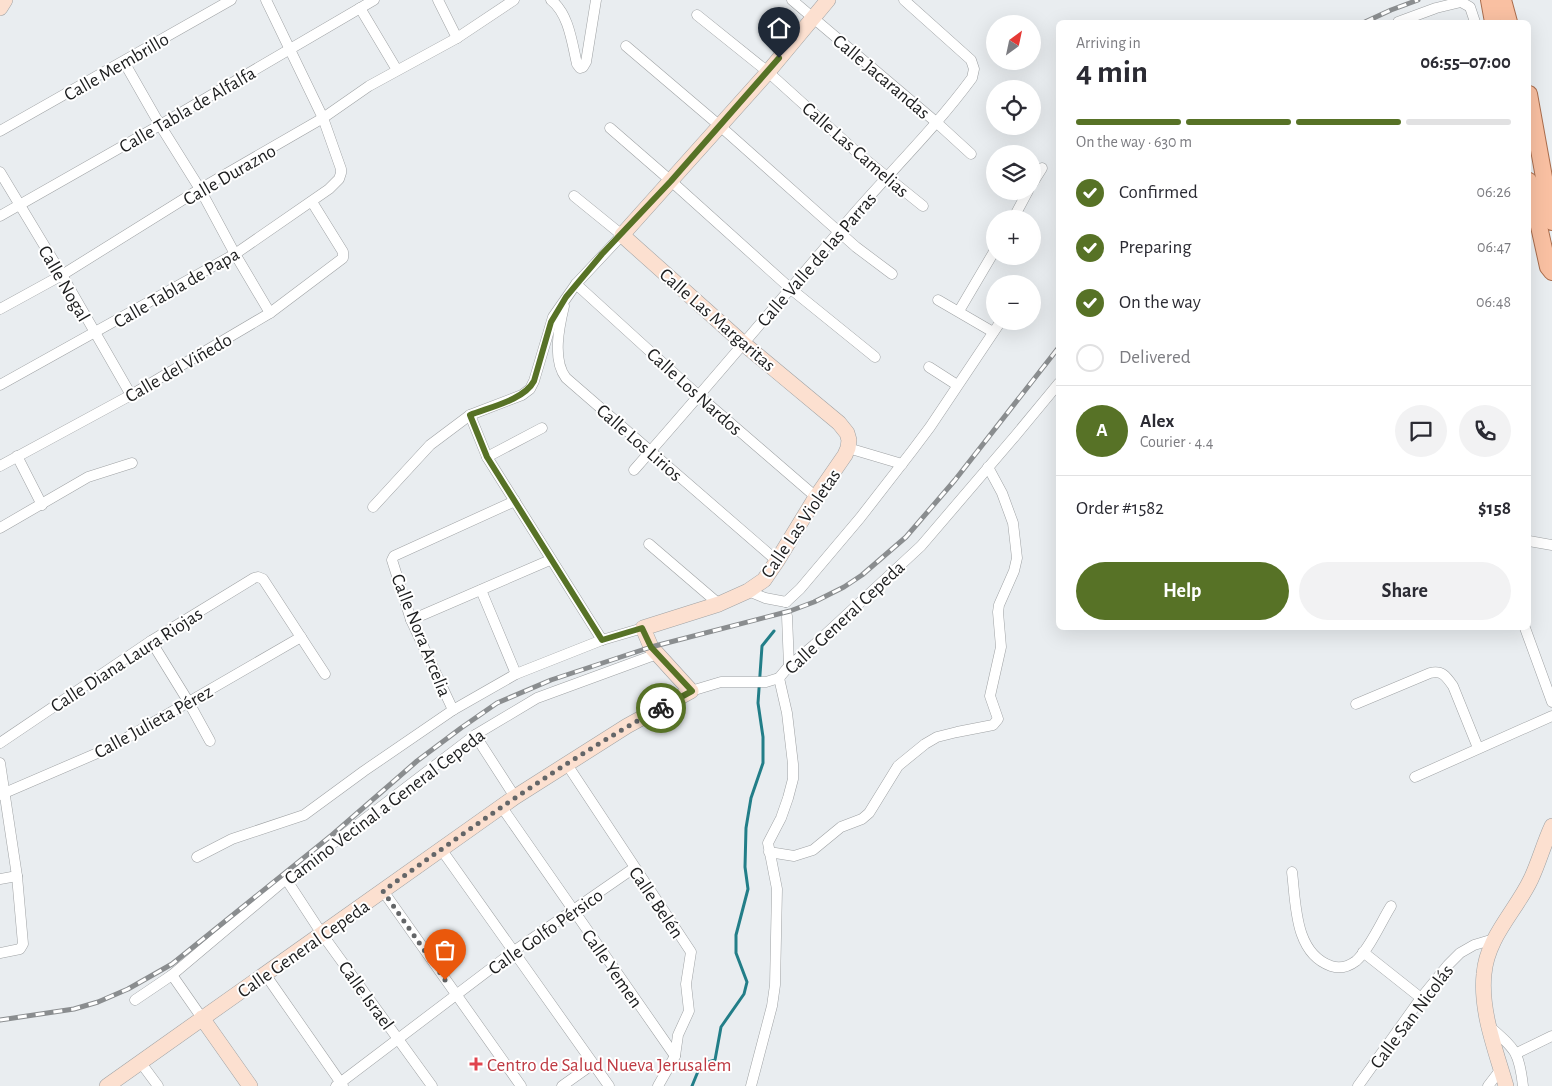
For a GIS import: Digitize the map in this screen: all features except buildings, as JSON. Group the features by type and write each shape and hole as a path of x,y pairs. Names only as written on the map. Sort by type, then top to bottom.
{"main road":[{"path":"1489,0 1493,20"},
{"path":"1503,0 1508,20"},
{"path":"1531,102 1546,161 1536,180 1532,199 1543,226"},
{"path":"1531,153 1548,267 1552,272"}],"street":[{"path":"0,8 6,0"},
{"name":"Calle Membrillo","path":"0,131 231,0"},
{"path":"266,0 324,118"},
{"name":"Calle Tabla de Alfalfa","path":"0,216 374,0"},
{"path":"438,0 457,38"},
{"name":"Calle Durazno","path":"0,309 62,275 200,189 324,118 369,86 457,38 514,0"},
{"path":"551,0 556,4 568,28 577,64 580,68 586,62 596,0"},
{"name":"Calle Jacarandas","path":"792,0 971,154"},
{"path":"373,507 430,445 470,415 522,395 530,389 551,322 566,297 768,72 828,0"},
{"name":"Calle Valle de las Parras","path":"634,470 936,122 968,82 974,69 971,60 904,0"},
{"path":"1407,20 1436,8 1461,2 1470,8 1474,20"},
{"path":"360,8 397,70"},
{"name":"Calle Las Camelias","path":"697,15 768,72 804,106 923,206"},
{"path":"626,46 720,126 856,247 892,274"},
{"path":"124,62 200,189 270,313"},
{"name":"Calle Tabla de Papa","path":"0,385 235,254 312,202 339,179 341,173 324,118"},
{"path":"610,128 791,289 875,357"},
{"name":"Calle Nogal","path":"0,172 62,275 130,395"},
{"name":"Calle Las Margaritas","path":"574,196 622,234 744,344 838,423 847,433 849,440 848,448"},
{"name":"Calle del Viñedo","path":"0,466 130,395 270,313 343,258 343,252 312,202"},
{"path":"958,311 986,265"},
{"name":"Calle Los Nardos","path":"576,284 699,396 816,497"},
{"name":"Calle Los Lirios","path":"566,297 559,327 559,366 561,372 778,561"},
{"path":"789,666 786,609 800,589 860,518 930,427 993,332 938,300"},
{"path":"929,367 957,385"},
{"path":"769,852 794,856 813,850 841,827 862,819 869,813 898,766 925,744 937,737 993,725 996,722 998,718 990,696 1000,656 1001,635 998,612 1000,600 1014,571 1017,558 1012,523 1002,493 988,467 1056,387"},
{"path":"470,415 487,457 602,640"},
{"path":"487,457 542,428"},
{"path":"848,448 902,464"},
{"name":"Calle Las Violetas","path":"719,604 748,591 767,577 848,448"},
{"path":"17,456 42,505"},
{"path":"0,528 88,477 132,463"},
{"name":"Calle General Cepeda","path":"107,1086 142,1063 202,1018 501,806 566,763 627,726 692,691 721,682 766,682 779,678 789,666 920,546 988,467"},
{"name":"Calle Nora Arcelia","path":"453,710 411,620 392,560 394,556 515,501"},
{"path":"1531,541 1552,545"},
{"path":"649,544 719,604"},
{"path":"411,620 550,560"},
{"name":"Calle Diana Laura Riojas","path":"0,743 151,641 254,578 263,579 301,637"},
{"path":"481,590 516,674"},
{"path":"748,591 786,609"},
{"name":"Camino Vecinal a General Cepeda","path":"197,857 232,839 304,815 453,710 516,674 602,640 719,604"},
{"path":"642,628 651,647 692,691"},
{"path":"1526,630 1552,702"},
{"path":"301,637 325,674"},
{"name":"Calle Julieta Pérez","path":"2,794 109,748 301,637"},
{"path":"151,641 210,741"},
{"name":"Camino Vecinal a General Cepeda","path":"135,1000 172,975 286,879 475,735 538,698 657,654"},
{"path":"1356,704 1430,673 1441,673 1453,686 1478,748"},
{"path":"751,1086 775,992 777,889 769,852 769,839 781,818 793,779 787,713 779,678"},
{"path":"1415,776 1552,716"},
{"path":"475,735 515,797"},
{"name":"Calle Belén","path":"566,763 691,952 686,984 689,1011 678,1035 675,1056 658,1086"},
{"path":"0,764 2,794 17,876 23,944 20,949 0,953"},
{"name":"Calle Yemen","path":"501,806 675,1056"},
{"path":"1506,1086 1489,1026 1484,993 1484,974 1494,939 1531,880 1550,833"},
{"path":"441,849 609,1086"},
{"name":"Calle Golfo Pérsico","path":"340,1085 398,1038 514,951 634,868"},
{"path":"1292,872 1299,927 1304,940 1310,950 1329,965 1339,968 1355,961 1363,952 1391,906"},
{"path":"0,879 17,876"},
{"name":"Calle Israel","path":"286,879 322,934 432,1086"},
{"path":"383,891 521,1086"},
{"name":"Calle San Nicolás","path":"1358,1086 1421,998 1448,965 1460,953 1474,945 1494,939"},
{"path":"1363,952 1421,998"},
{"path":"265,974 340,1085"},
{"path":"172,975 250,1086"},
{"path":"1489,1026 1517,1054 1523,1086"},
{"path":"1517,1054 1552,1036"},
{"path":"142,1063 158,1086"},
{"path":"562,1086 593,1064"},
{"path":"1488,1086 1501,1069"}],"waterway":[{"path":"692,1086 701,1064 715,1060 721,1027 744,994 747,982 736,953 736,935 748,889 745,867 746,828 751,798 763,763 763,737 758,703 762,646 774,631"}],"railway":[{"path":"1369,20 1418,0"},
{"path":"0,1020 74,1009 98,1002 128,989 172,964 332,835 417,761 497,703 551,680 651,647 790,611 814,602 844,587 862,575 906,537 955,480 1056,351"}],"way so far":[{"path":"445,980 383,891 486,817 566,763 661,708"}],"place":[{"name":"Centro de Salud Nueva Jerusalem","path":"476,1064"}],"route":[{"path":"661,708 692,691 651,647 642,628 602,640 487,457 470,415 522,395 530,389 551,322 566,297 602,254 671,181 779,58"}]}
